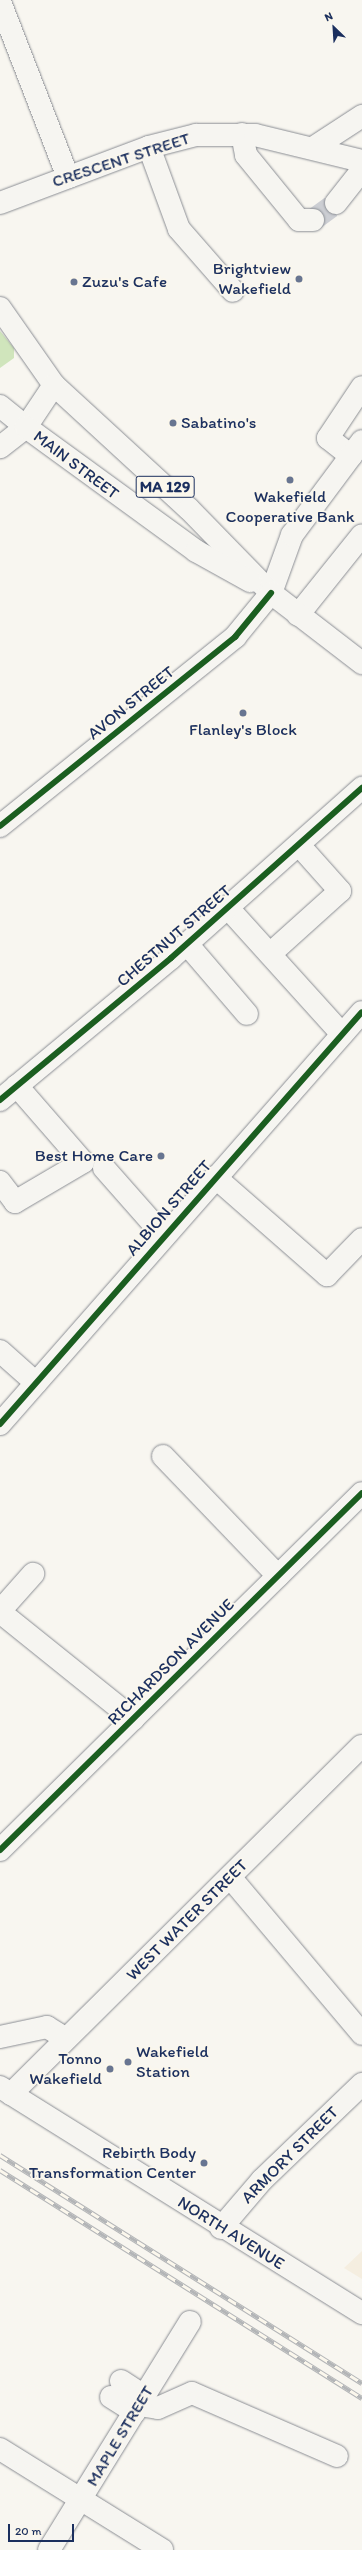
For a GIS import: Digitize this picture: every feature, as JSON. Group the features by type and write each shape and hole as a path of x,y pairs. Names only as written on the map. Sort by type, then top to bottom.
{"street":[{"path":"0,2 68,176"},
{"path":"313,148 362,116"},
{"path":"242,134 246,155 299,220 313,220"},
{"name":"CRESCENT STREET","path":"0,202 149,147 196,135 242,134 313,148 362,161"},
{"path":"149,147 179,229 233,291"},
{"path":"336,203 362,170"},
{"name":"MAIN STREET","path":"0,308 54,385 189,509 271,593 362,663"},
{"name":"MAIN STREET","path":"54,385 26,427 196,551 271,593"},
{"path":"356,449 328,438 362,387"},
{"path":"0,406 26,427 0,447"},
{"name":"AVON STREET","path":"0,826 235,637 271,593 292,535 356,449"},
{"path":"298,615 362,535"},
{"name":"CHESTNUT STREET","path":"0,1100 187,944 362,788"},
{"path":"270,954 340,891 299,845"},
{"path":"228,908 342,1034"},
{"path":"187,944 247,1014"},
{"name":"ALBION STREET","path":"0,1424 214,1177 362,1012"},
{"path":"0,1182 15,1202 83,1162 17,1086"},
{"path":"104,1168 164,1236"},
{"path":"214,1177 327,1275 362,1239"},
{"path":"0,1352 36,1383"},
{"path":"163,1456 278,1576"},
{"name":"RICHARDSON AVENUE","path":"0,1850 362,1494"},
{"path":"33,1574 0,1611 133,1719"},
{"name":"WEST WATER STREET","path":"6,2090 66,2039 362,1746"},
{"path":"230,1877 362,2034"},
{"path":"0,2037 47,2027 66,2039"},
{"name":"ARMORY STREET","path":"221,2228 262,2180 362,2084"},
{"name":"NORTH AVENUE","path":"6,2090 221,2228 362,2313"},
{"name":"MAPLE STREET","path":"49,2550 190,2322"},
{"path":"116,2389 139,2404 158,2408 192,2393 337,2456"},
{"path":"0,2449 162,2550"}],"shaded area":[{"path":"362,2251 362,2279 344,2268"}],"green space":[{"path":"0,331 14,348 14,358 0,368"}],"tunnel":[{"path":"313,220 336,203"}],"railway":[{"path":"0,2155 362,2383"},
{"path":"0,2170 362,2398"}],"cycle path":[{"path":"0,826 235,637 271,593"},
{"path":"0,1100 171,958 362,788"},
{"path":"0,1424 362,1012"},
{"path":"0,1850 362,1493"}],"place":[{"name":"Brightview Wakefield","path":"299,279"},
{"name":"Zuzu's Cafe","path":"74,282"},
{"name":"Sabatino's","path":"173,423"},
{"name":"Wakefield Cooperative Bank","path":"290,480"},
{"name":"Flanley's Block","path":"243,713"},
{"name":"Best Home Care","path":"161,1156"},
{"name":"Wakefield Station","path":"128,2062"},
{"name":"Tonno Wakefield","path":"110,2069"},
{"name":"Rebirth Body Transformation Center","path":"204,2163"}]}
